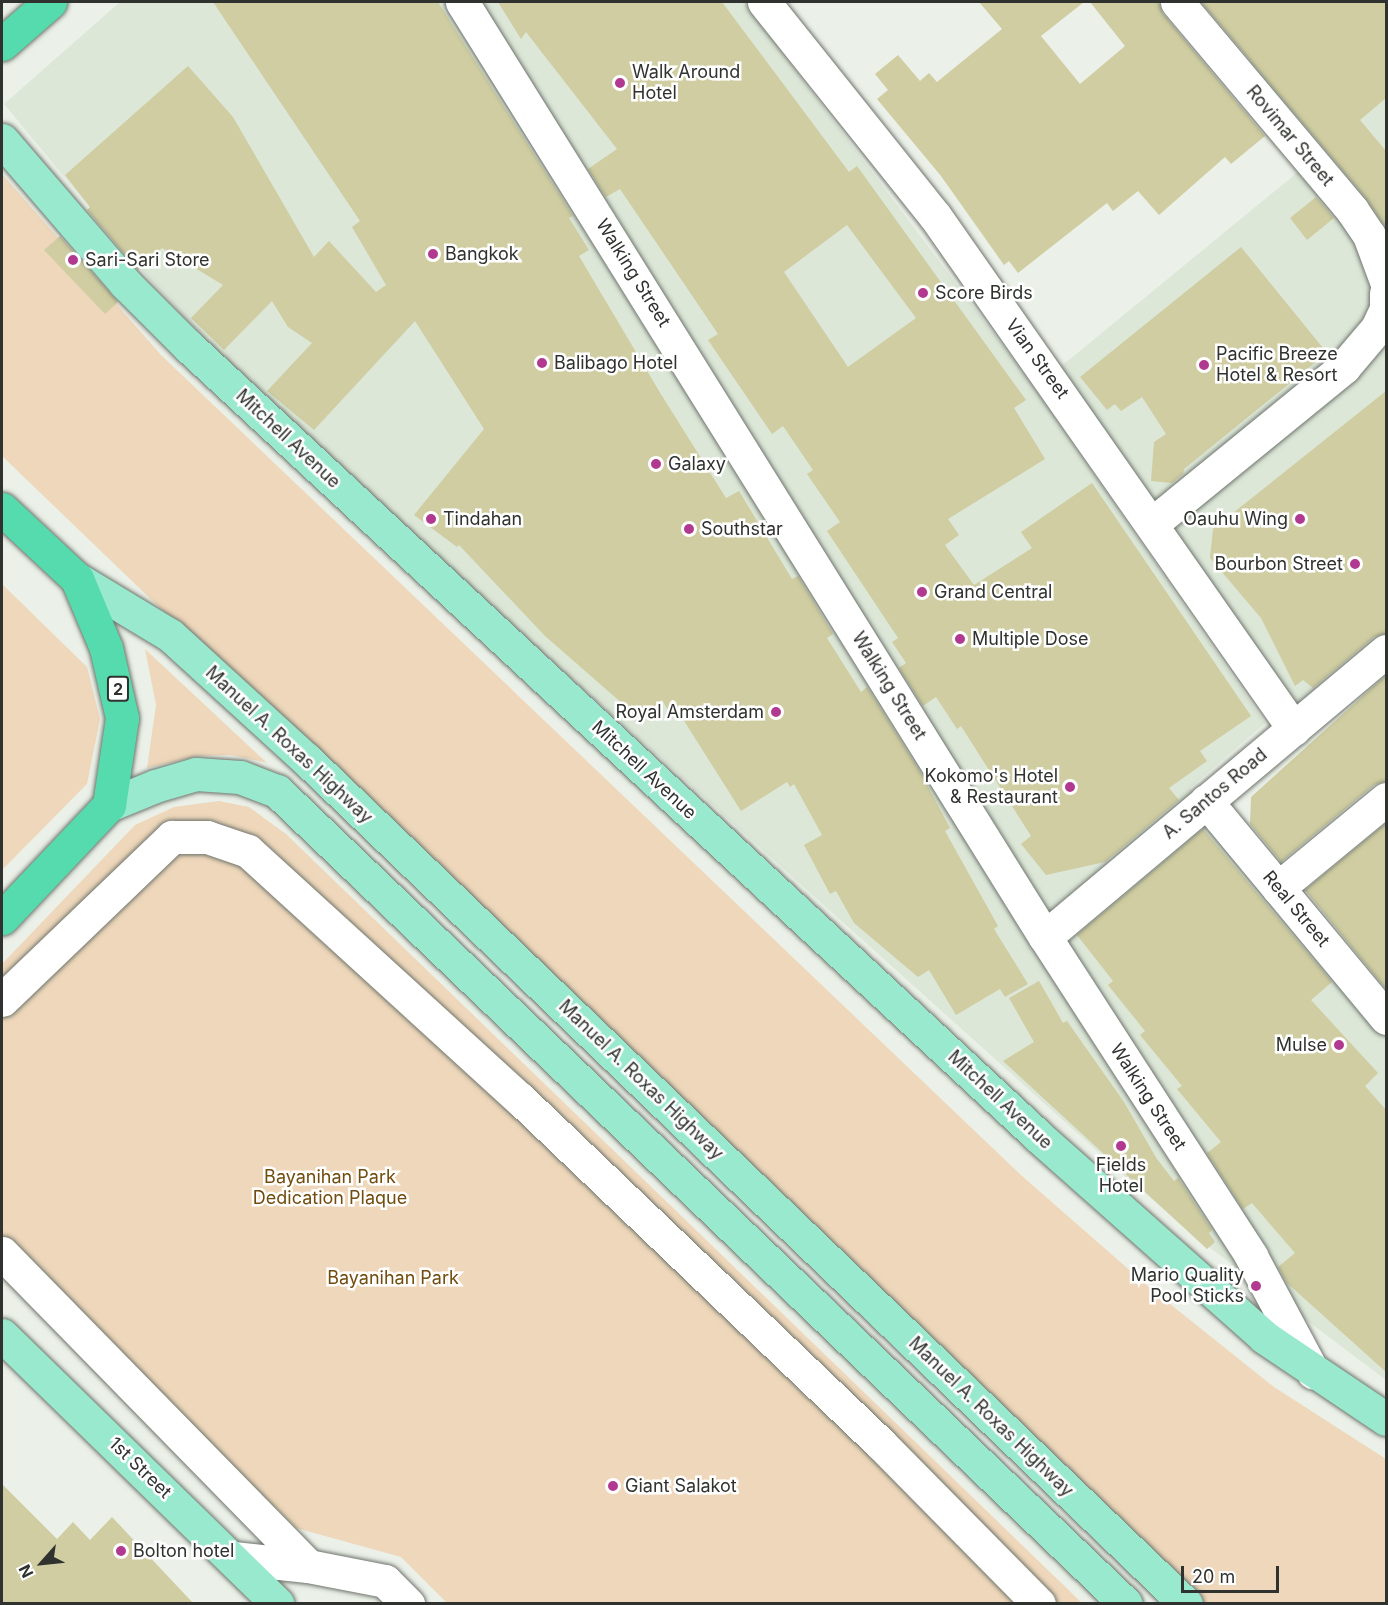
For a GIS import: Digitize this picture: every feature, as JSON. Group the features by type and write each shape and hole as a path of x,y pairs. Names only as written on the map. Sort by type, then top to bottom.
{"highway":[{"path":"2,44 50,2"},
{"name":"2","path":"2,509 78,579 106,648 122,718 110,806"},
{"path":"2,918 110,806"}],"main road":[{"name":"Mitchell Avenue","path":"2,140 125,283 188,346 1038,1136 1264,1337 1313,1372 1385,1415"},
{"name":"Manuel A. Roxas Highway","path":"78,579 170,635 306,759 1186,1604"},
{"path":"110,806 155,786 196,774 240,777 277,791 1126,1604"},
{"name":"1st Street","path":"2,1335 278,1604"}],"street":[{"name":"Walking Street","path":"462,2 1045,938 1251,1256 1313,1372"},
{"name":"Vian Street","path":"765,2 934,216 1153,524 1294,729"},
{"name":"Rovimar Street","path":"1177,2 1352,210 1369,235 1386,281"},
{"path":"1153,524 1344,367 1377,328 1386,309 1386,293"},
{"name":"A. Santos Road","path":"1045,938 1386,651"},
{"path":"1278,888 1386,799"},
{"name":"Real Street","path":"1206,801 1386,1018"},
{"path":"2,1000 172,837 207,837 248,851 529,1107 880,1444 1039,1604"},
{"path":"2,1252 308,1566"},
{"path":"233,1558 308,1566 385,1581 408,1604"}],"shaded area":[{"path":"120,2 744,2 1034,387 1265,723 1190,788 1386,1026 1386,1380 1197,1238 1125,1176 269,406 150,280 4,104"},
{"path":"1318,2 1386,2 1386,651 1290,732 1042,382 1309,163 1238,71"}],"green space":[{"path":"2,174 161,355 1022,1176 1150,1288 1274,1387 1386,1459 1386,1603 1195,1603 2,456"},
{"path":"2,584 87,667 100,719 87,784 2,870"},
{"path":"145,649 267,763 231,755 198,756 147,768 156,705"},
{"name":"Bayanihan Park","path":"219,801 249,807 286,834 1082,1603 447,1603 401,1557 296,1528 2,1239 2,964 135,825 174,807"}],"building":[{"path":"213,2 438,2 573,216 569,218 589,250 579,256 726,498 739,491 792,579 798,576 833,634 827,638 861,692 867,687 919,770 950,828 945,831 998,926 994,929 1028,984 1005,997 1000,989 956,1015 929,970 918,977 854,923 836,891 830,894 804,845 822,835 794,784 790,787 787,782 741,811 676,708 669,712 662,700 639,718 545,636 459,545 457,547 414,515 484,429 415,321 314,430 267,391 312,343 288,327 272,301 224,350 191,318 223,285 162,248 138,270 87,210 90,207 65,175 188,66 233,117 314,257 329,241 376,292 386,285 352,227 360,221"},
{"path":"498,2 722,2 849,172 857,166 1026,400 1014,408 1045,459 948,519 959,535 945,545 974,585 1032,548 1021,532 1092,483 1251,716 1200,751 1207,761 1169,788 1179,800 1105,862 1046,875 1021,844 1031,836 961,726 957,729 936,697 923,706 899,668 906,663 892,642 898,638 827,531 840,522 807,474 813,470 783,426 772,434 708,340 718,334 620,189 606,197 588,169 617,149 526,32 521,39","holes":["847,225 916,318 848,367 784,272"]},
{"path":"979,2 1084,2 1041,36 1080,84 1125,46 1090,2 1159,2 1163,14 1265,136 1231,164 1225,157 1159,215 1138,191 1113,211 1107,203 1018,273 1009,261 1004,265 941,176 877,99 888,90 875,74 898,55 920,81 929,73 937,82 1002,29"},
{"path":"1201,2 1386,2 1386,98 1360,120 1386,151 1386,228 1366,198"},
{"path":"1316,197 1334,218 1307,240 1290,218"},
{"path":"60,236 118,302 105,314 44,250"},
{"name":"Pacific Breeze Hotel & Resort","path":"1241,247 1327,353 1184,469 1183,474 1172,483 1151,481 1154,442 1166,434 1142,397 1121,411 1115,404 1107,410 1080,377"},
{"path":"1386,391 1386,633 1374,637 1313,688 1303,680 1295,686 1261,618 1210,558 1213,529"},
{"path":"1386,675 1386,781 1374,785 1281,862 1250,824 1251,797"},
{"path":"1386,823 1386,989 1305,890"},
{"path":"1203,829 1332,982 1311,1000 1378,1073 1365,1086 1386,1110 1386,1372 1287,1283 1278,1267 1295,1253 1252,1203 1243,1209 1207,1153 1221,1142 1177,1089 1182,1086 1140,1035 1145,1031 1108,985 1113,981 1077,935"},
{"path":"1039,981 1063,1023 1067,1021 1124,1102 1157,1159 1174,1181 1178,1178 1212,1230 1209,1233 1215,1242 1207,1249 1003,1061 1034,1042 1009,998"},
{"path":"2,1484 57,1539 73,1522 90,1540 112,1517 194,1604 2,1604"}],"place":[{"name":"Walk Around Hotel","path":"620,83"},
{"name":"Bangkok","path":"433,254"},
{"name":"Sari-Sari Store","path":"73,260"},
{"name":"Score Birds","path":"923,293"},
{"name":"Balibago Hotel","path":"542,363"},
{"name":"Pacific Breeze Hotel & Resort","path":"1204,365"},
{"name":"Galaxy","path":"656,464"},
{"name":"Tindahan","path":"431,519"},
{"name":"Oauhu Wing","path":"1300,519"},
{"name":"Southstar","path":"689,529"},
{"name":"Bourbon Street","path":"1355,564"},
{"name":"Grand Central","path":"922,592"},
{"name":"Multiple Dose","path":"960,639"},
{"name":"Royal Amsterdam","path":"776,712"},
{"name":"Kokomo's Hotel & Restaurant","path":"1070,787"},
{"name":"Mulse","path":"1339,1045"},
{"name":"Fields Hotel","path":"1121,1146"},
{"name":"Mario Quality Pool Sticks","path":"1256,1286"},
{"name":"Giant Salakot","path":"613,1486"},
{"name":"Bolton hotel","path":"121,1551"}],"park label":[{"name":"Bayanihan Park Dedication Plaque","path":"330,1188"}]}
